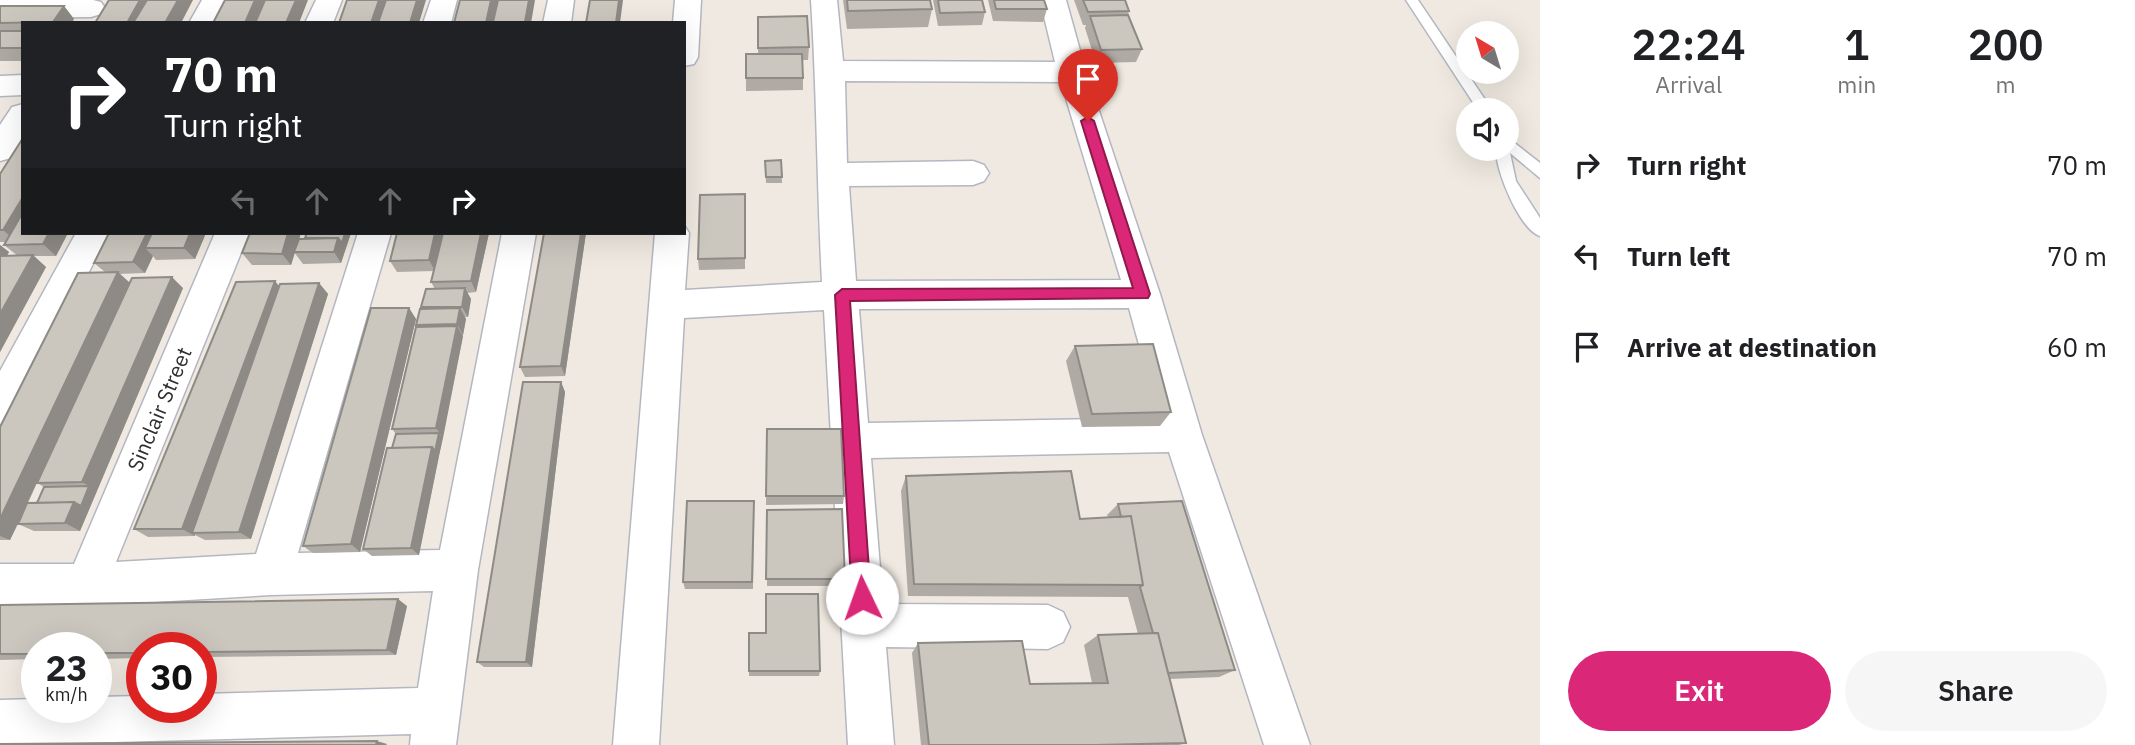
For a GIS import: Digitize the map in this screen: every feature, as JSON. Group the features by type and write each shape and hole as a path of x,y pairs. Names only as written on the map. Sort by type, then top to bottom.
{"street":[{"path":"204,21 215,0"},
{"path":"320,21 329,0"},
{"path":"438,21 444,0"},
{"path":"557,21 561,0"},
{"path":"686,28 688,0"},
{"path":"824,0 830,71 832,175 871,745"},
{"path":"1053,0 1072,72 1143,294 1183,435 1287,745"},
{"path":"0,9 90,10"},
{"path":"830,71 1072,72"},
{"path":"0,86 21,85"},
{"path":"0,150 21,117"},
{"path":"832,175 973,173"},
{"path":"0,407 91,235"},
{"name":"Sinclair Street","path":"86,585 231,235"},
{"path":"271,574 373,235"},
{"path":"0,723 436,727 457,570 519,235"},
{"path":"636,745 672,235"},
{"path":"667,305 842,295 1143,294"},
{"path":"852,441 1183,435"},
{"path":"0,585 86,585 271,574 457,570"},
{"path":"863,625 1048,627"}],"lane":[{"path":"1412,0 1477,98"},
{"path":"1519,153 1540,172"},
{"path":"1501,161 1504,173 1540,230"}],"building":[{"path":"109,0 140,0 128,21 96,21"},
{"path":"147,0 178,0 166,21 134,21"},
{"path":"225,0 255,0 246,21 214,21"},
{"path":"265,0 296,0 287,21 256,21"},
{"path":"347,0 379,0 372,21 340,21"},
{"path":"386,0 417,0 411,21 379,21"},
{"path":"460,0 491,0 486,21 455,21"},
{"path":"498,0 529,0 525,21 493,21"},
{"path":"590,0 619,0 616,21 586,21"},
{"path":"847,0 930,0 932,9 848,11"},
{"path":"938,0 982,0 985,12 940,13"},
{"path":"994,0 1044,0 1047,9 996,9"},
{"path":"1083,0 1125,0 1129,11 1088,12"},
{"path":"0,6 64,6 54,21 0,23"},
{"path":"1128,15 1142,49 1101,50 1090,16"},
{"path":"807,16 809,47 758,48 758,17"},
{"path":"0,31 21,31 21,48 0,48"},
{"path":"746,54 802,54 803,78 746,78"},
{"path":"21,141 21,200 3,230 0,230 0,174"},
{"path":"781,160 782,177 766,177 765,161"},
{"path":"745,194 745,258 698,259 700,195"},
{"path":"21,215 21,235 48,235 43,244 4,245"},
{"path":"108,235 146,235 133,262 94,263"},
{"path":"151,235 189,235 184,248 145,248"},
{"path":"249,235 287,235 282,254 242,253"},
{"path":"306,235 344,235 342,243 338,238 305,238"},
{"path":"396,235 435,235 429,260 390,261"},
{"path":"443,235 481,235 471,281 431,282"},
{"path":"544,235 581,235 561,366 520,367"},
{"path":"338,238 334,252 294,252 299,239"},
{"path":"33,255 0,314 0,256"},
{"path":"118,272 0,519 0,427 78,273"},
{"path":"172,277 82,482 37,483 132,278"},
{"path":"275,281 182,529 134,529 236,282"},
{"path":"319,283 239,532 192,533 280,284"},
{"path":"465,288 462,307 421,307 426,289"},
{"path":"371,308 409,308 351,544 303,546"},
{"path":"460,308 457,324 416,325 420,309"},
{"path":"457,326 436,428 392,429 416,327"},
{"path":"1153,344 1171,412 1092,414 1075,346"},
{"path":"523,382 561,382 526,662 477,662"},
{"path":"767,429 841,429 844,496 766,496"},
{"path":"439,433 435,451 432,447 392,448 396,434"},
{"path":"432,447 411,548 363,549 387,448"},
{"path":"1071,471 1080,519 1131,516 1143,585 914,584 906,476"},
{"path":"89,486 81,506 74,502 37,503 44,487"},
{"path":"687,501 754,501 752,582 683,582"},
{"path":"1182,501 1235,670 1168,673 1158,633 1153,633 1140,587 1143,585 1131,516 1121,517 1118,504"},
{"path":"74,502 65,523 18,524 27,503"},
{"path":"842,509 845,579 766,579 767,510"},
{"path":"766,594 818,594 820,671 749,671 749,633 766,633"},
{"path":"398,599 387,650 217,652 217,632 126,632 126,653 112,653 112,632 21,632 21,654 0,654 0,605"},
{"path":"1158,633 1186,743 929,745 918,643 1022,641 1030,684 1108,683 1098,635"},
{"path":"377,741 376,745 0,745 0,744"}],"route":[{"path":"862,598 842,295 1143,294 1088,121"}]}
